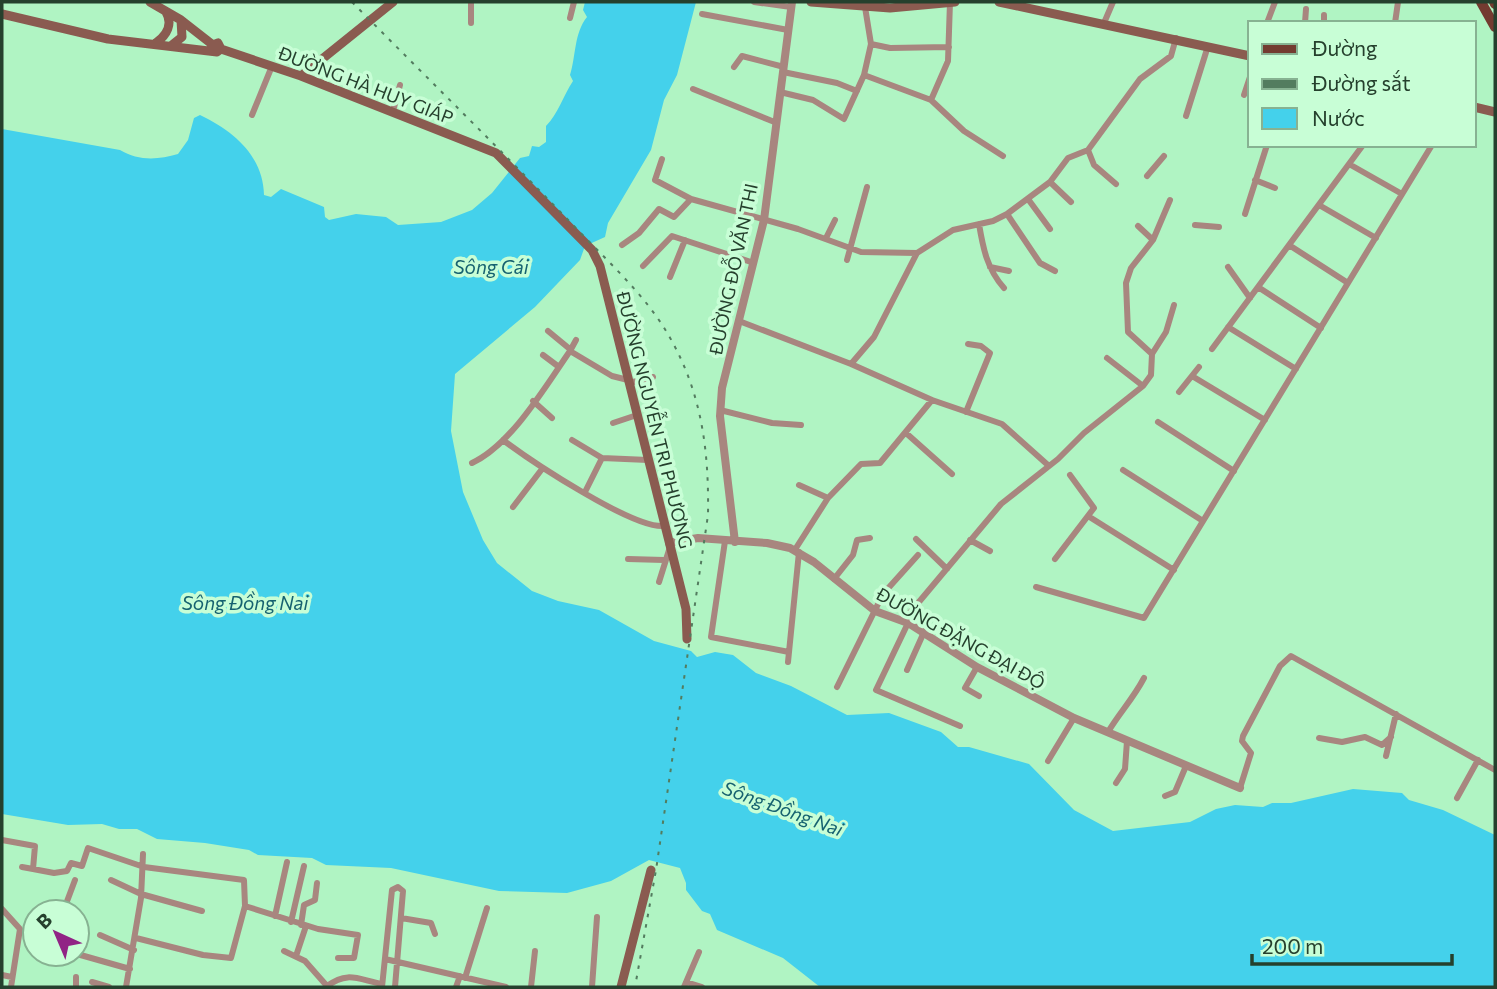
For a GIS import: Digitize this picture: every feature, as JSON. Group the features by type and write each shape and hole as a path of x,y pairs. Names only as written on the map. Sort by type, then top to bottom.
{"main road":[{"name":"ĐƯỜNG HÀ HUY GIÁP","path":"150,2 181,20 215,48 301,76 499,155 592,250"},
{"path":"301,76 393,2"},
{"path":"811,2 865,7 953,2"},
{"path":"999,2 1248,56"},
{"path":"1481,2 1495,27"},
{"path":"156,43 168,28 170,18 166,12"},
{"path":"2,14 77,34 215,48"},
{"path":"172,45 182,37 181,20"},
{"path":"1476,107 1495,112"},
{"name":"ĐƯỜNG NGUYỄN TRI PHƯƠNG","path":"592,250 600,267 683,600 685,638"},
{"path":"621,987 649,869"}],"street":[{"path":"471,2 471,23"},
{"path":"570,18 574,2"},
{"path":"754,2 792,4"},
{"path":"931,100 945,68 953,2"},
{"path":"1104,23 1113,2"},
{"path":"1268,21 1275,2"},
{"path":"1395,21 1398,2"},
{"name":"ĐƯỜNG ĐỖ VĂN THI","path":"730,542 720,410 722,388 764,219 792,4"},
{"path":"780,92 813,100 841,119 846,116 864,75 871,44 865,7"},
{"path":"1305,21 1306,9"},
{"path":"702,14 788,30"},
{"path":"852,364 874,337 917,253 942,234 1007,214 1050,182 1068,158 1088,150 1140,79 1171,56 1176,38"},
{"path":"871,44 890,48 948,47"},
{"path":"1186,116 1208,46"},
{"path":"734,67 742,56 857,91"},
{"path":"252,115 272,66"},
{"path":"864,75 931,100 964,131 1003,156"},
{"path":"1244,95 1248,83"},
{"path":"393,111 400,85"},
{"path":"693,89 777,122"},
{"path":"1245,214 1266,147"},
{"path":"1212,349 1362,147"},
{"path":"1035,587 1144,618 1431,147"},
{"path":"1088,150 1094,165 1116,184"},
{"path":"1147,176 1164,156"},
{"path":"662,159 654,180 691,199 827,238 852,249 874,253 917,253"},
{"path":"1349,164 1402,194"},
{"path":"1255,180 1275,188"},
{"path":"1050,182 1071,202"},
{"path":"847,260 867,187"},
{"path":"622,245 639,233 659,209 674,217 691,199"},
{"path":"1028,199 1050,229"},
{"path":"1152,354 1128,332 1129,309 1124,290 1131,268 1153,240 1170,200"},
{"path":"1319,205 1376,238"},
{"path":"1007,214 1040,263 1055,271"},
{"path":"827,238 835,220"},
{"path":"979,224 990,267 1004,288"},
{"path":"1195,225 1219,227"},
{"path":"1138,226 1153,240"},
{"path":"643,266 671,236 754,263"},
{"path":"670,277 685,240"},
{"path":"1289,246 1348,284"},
{"path":"990,267 1009,271"},
{"path":"1228,267 1250,298"},
{"path":"1258,287 1321,328"},
{"path":"960,726 876,690 905,622 1001,504 1143,386 1151,375 1152,354 1167,332 1174,305"},
{"path":"739,321 852,364 932,400 1002,424 1049,466"},
{"path":"1228,327 1296,369"},
{"path":"548,331 571,351 612,376 629,381 653,377"},
{"path":"472,463 488,455 503,440 571,351 576,340"},
{"path":"965,412 978,375 990,357 990,353 981,346 968,344"},
{"path":"543,355 559,367"},
{"path":"1107,358 1143,386"},
{"path":"1179,392 1199,367"},
{"path":"1192,376 1265,420"},
{"path":"788,662 797,550 828,498 862,464 879,465 932,400"},
{"path":"533,401 552,418"},
{"path":"720,410 772,423 801,425"},
{"path":"613,423 637,415"},
{"path":"1158,422 1234,471"},
{"path":"906,433 952,474"},
{"path":"503,440 542,469 643,523 664,526"},
{"path":"572,440 602,458 648,460"},
{"path":"585,492 602,458"},
{"path":"513,507 542,469"},
{"path":"1122,470 1203,521"},
{"path":"1055,559 1094,508 1070,475"},
{"path":"799,485 828,498"},
{"path":"1088,516 1174,570"},
{"name":"ĐƯỜNG ĐẶNG ĐẠI ĐỘ","path":"669,545 698,538 775,544 797,550 875,611 924,632 977,667 1074,718 1240,788"},
{"path":"834,579 853,555 857,540 870,538"},
{"path":"916,539 947,569"},
{"path":"970,540 990,551"},
{"path":"730,542 711,637 789,652"},
{"path":"659,582 669,545"},
{"path":"837,687 883,594 918,555"},
{"path":"628,559 664,560"},
{"path":"907,670 924,632"},
{"path":"1240,788 1251,753 1242,741 1243,736 1280,666 1291,656 1495,770"},
{"path":"977,667 965,688 979,696"},
{"path":"1108,732 1122,709 1130,704 1144,678"},
{"path":"1386,756 1396,714"},
{"path":"1048,761 1074,718"},
{"path":"1319,738 1342,742 1365,737 1382,745 1391,737"},
{"path":"1116,783 1125,769 1127,741"},
{"path":"1457,798 1478,760"},
{"path":"1165,796 1175,792 1186,766"},
{"path":"33,869 37,838"},
{"path":"2,840 35,846"},
{"path":"22,867 55,873 67,871 71,863 82,866 88,848 144,867 243,879 245,906 235,954 227,959 136,938"},
{"path":"126,987 136,938 144,854"},
{"path":"275,916 287,862"},
{"path":"291,922 304,866"},
{"path":"69,898 75,880"},
{"path":"111,880 141,894 202,911"},
{"path":"296,956 303,925 304,905 315,900 317,883"},
{"path":"284,951 296,956 327,986 345,976 382,986 392,890 397,887 402,891 395,987"},
{"path":"245,906 291,922 358,935 354,958 338,958"},
{"path":"456,987 486,908"},
{"path":"2,909 20,929 11,987"},
{"path":"592,987 597,917"},
{"path":"401,918 431,923 435,934"},
{"path":"100,935 134,950"},
{"path":"531,987 535,951"},
{"path":"699,952 685,984 702,987"},
{"path":"91,958 130,969"},
{"path":"385,959 506,987"},
{"path":"2,975 12,977"},
{"path":"76,977 76,987"},
{"path":"92,982 109,987"}],"water":[{"name":"Sông Đồng Nai","path":"585,2 696,2 677,75 664,100 651,150 608,223 605,237 585,246 580,260 535,307 455,374 451,431 463,492 483,540 497,563 532,591 558,601 599,610 654,641 691,651 697,657 715,652 733,655 756,673 791,686 847,715 889,713 941,732 958,747 969,747 1029,764 1074,810 1113,831 1190,822 1216,809 1235,805 1263,807 1272,803 1291,803 1353,789 1402,793 1409,800 1443,810 1495,835 1495,987 820,987 783,958 717,930 710,914 702,911 686,890 680,868 649,860 611,881 567,893 499,891 391,868 326,865 312,858 258,855 249,850 205,843 157,839 137,829 119,829 102,824 68,825 2,814 2,129 120,150 141,158 156,158 178,154 188,140 194,118 200,115 225,129 253,157 264,195 271,197 281,189 324,207 325,217 329,220 356,214 386,217 398,225 441,222 472,210 492,193 520,158 529,156 532,146 539,147 546,142 546,126 573,81 570,75 577,37 587,17 583,10"}],"railway":[{"path":"352,2 636,291 669,336 680,357 696,401 705,445 708,515 656,870 635,987"}],"water label":[{"name":"Sông Cái","path":"491,266"}]}
